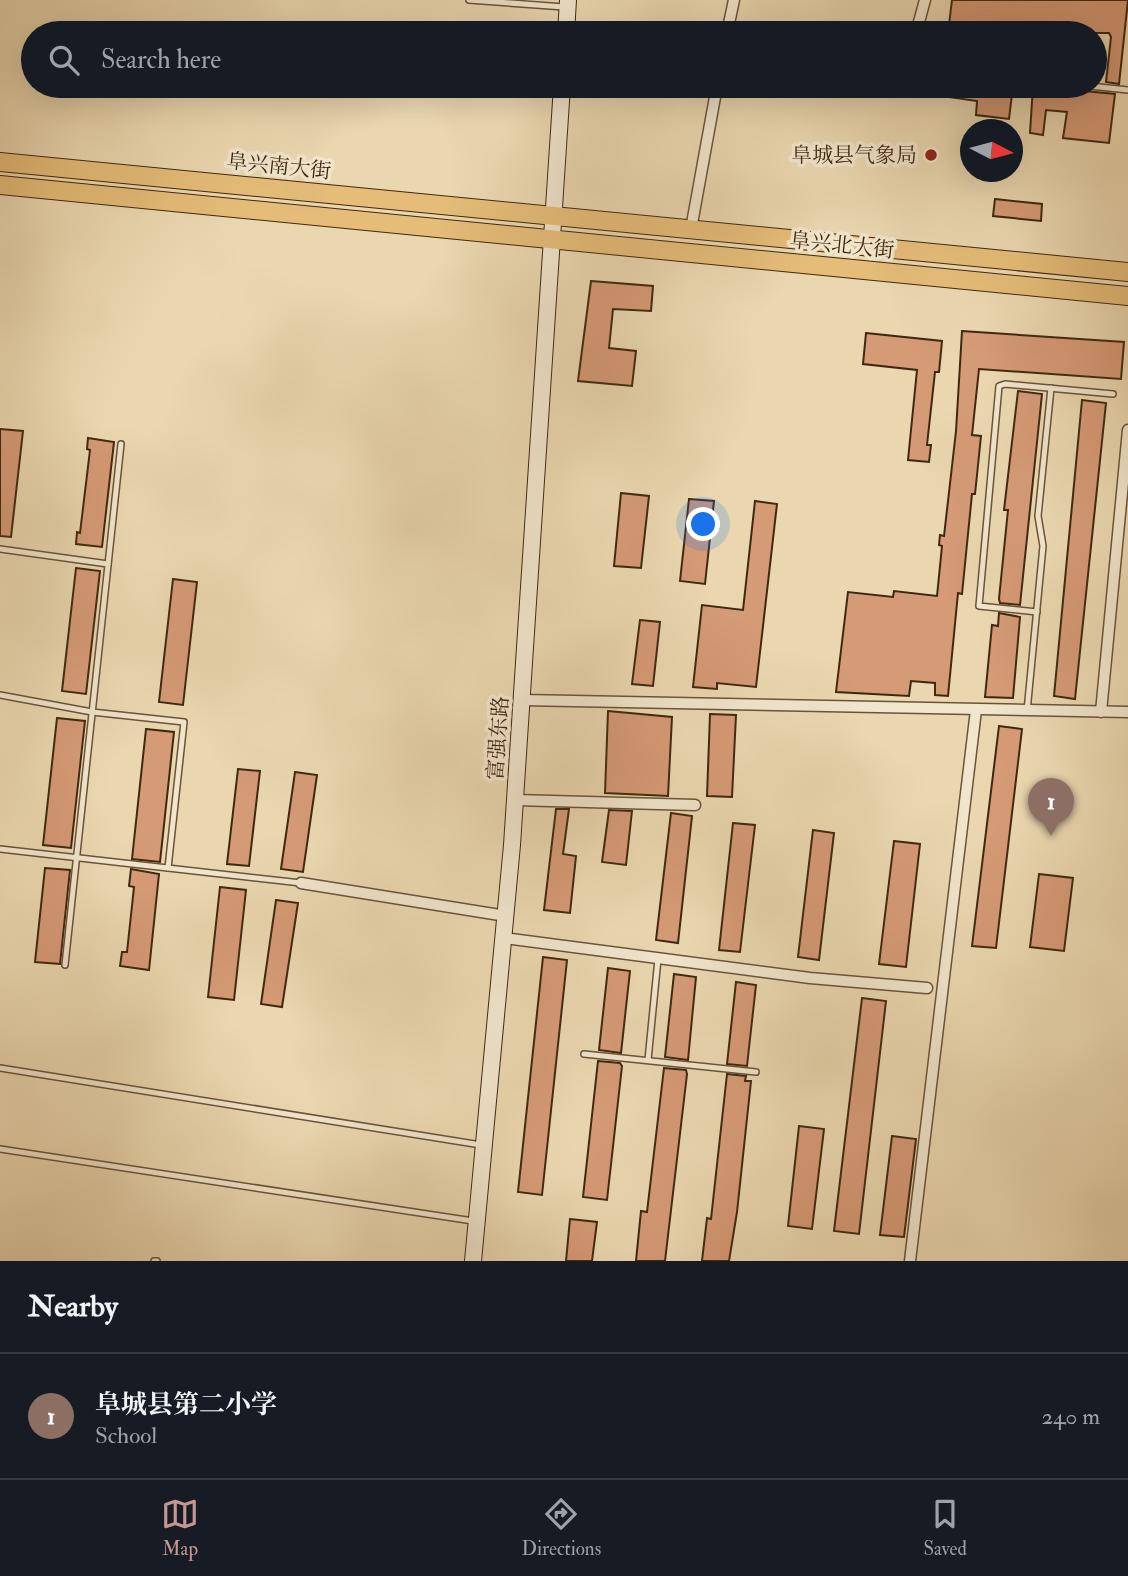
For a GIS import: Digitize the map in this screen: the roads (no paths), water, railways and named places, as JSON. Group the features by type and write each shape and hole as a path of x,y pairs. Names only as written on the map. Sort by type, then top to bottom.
{"main road":[{"name":"阜兴南大街","path":"0,162 554,216"},
{"path":"0,185 552,239"},
{"name":"阜兴北大街","path":"554,216 1128,272"},
{"name":"阜兴北大街","path":"552,239 1128,296"}],"street":[{"path":"730,21 734,0"},
{"path":"919,21 925,0"},
{"path":"567,21 568,3"},
{"name":"富强东路","path":"473,1261 515,800 561,98"},
{"path":"691,229 715,98"},
{"path":"1101,712 1128,430"},
{"path":"522,700 1128,712"},
{"path":"910,1261 976,710"},
{"path":"515,800 695,804"},
{"path":"301,883 506,916"},
{"path":"504,937 810,978 927,988"}],"lane":[{"path":"469,0 568,3"},
{"path":"1107,88 1128,90"},
{"path":"1037,612 979,606 999,386 1005,384 1114,394"},
{"path":"1027,711 1043,546 1038,516 1051,388"},
{"path":"65,965 121,444"},
{"path":"0,549 108,564"},
{"path":"0,695 92,712 184,722 168,867"},
{"path":"0,849 301,883"},
{"path":"648,1060 659,958"},
{"path":"584,1054 756,1072"},
{"path":"0,1068 484,1146"},
{"path":"0,1149 477,1222"}],"place":[{"name":"阜城县气象局","path":"931,155"},
{"name":"阜城县第二小学","path":"1051,836"}]}
